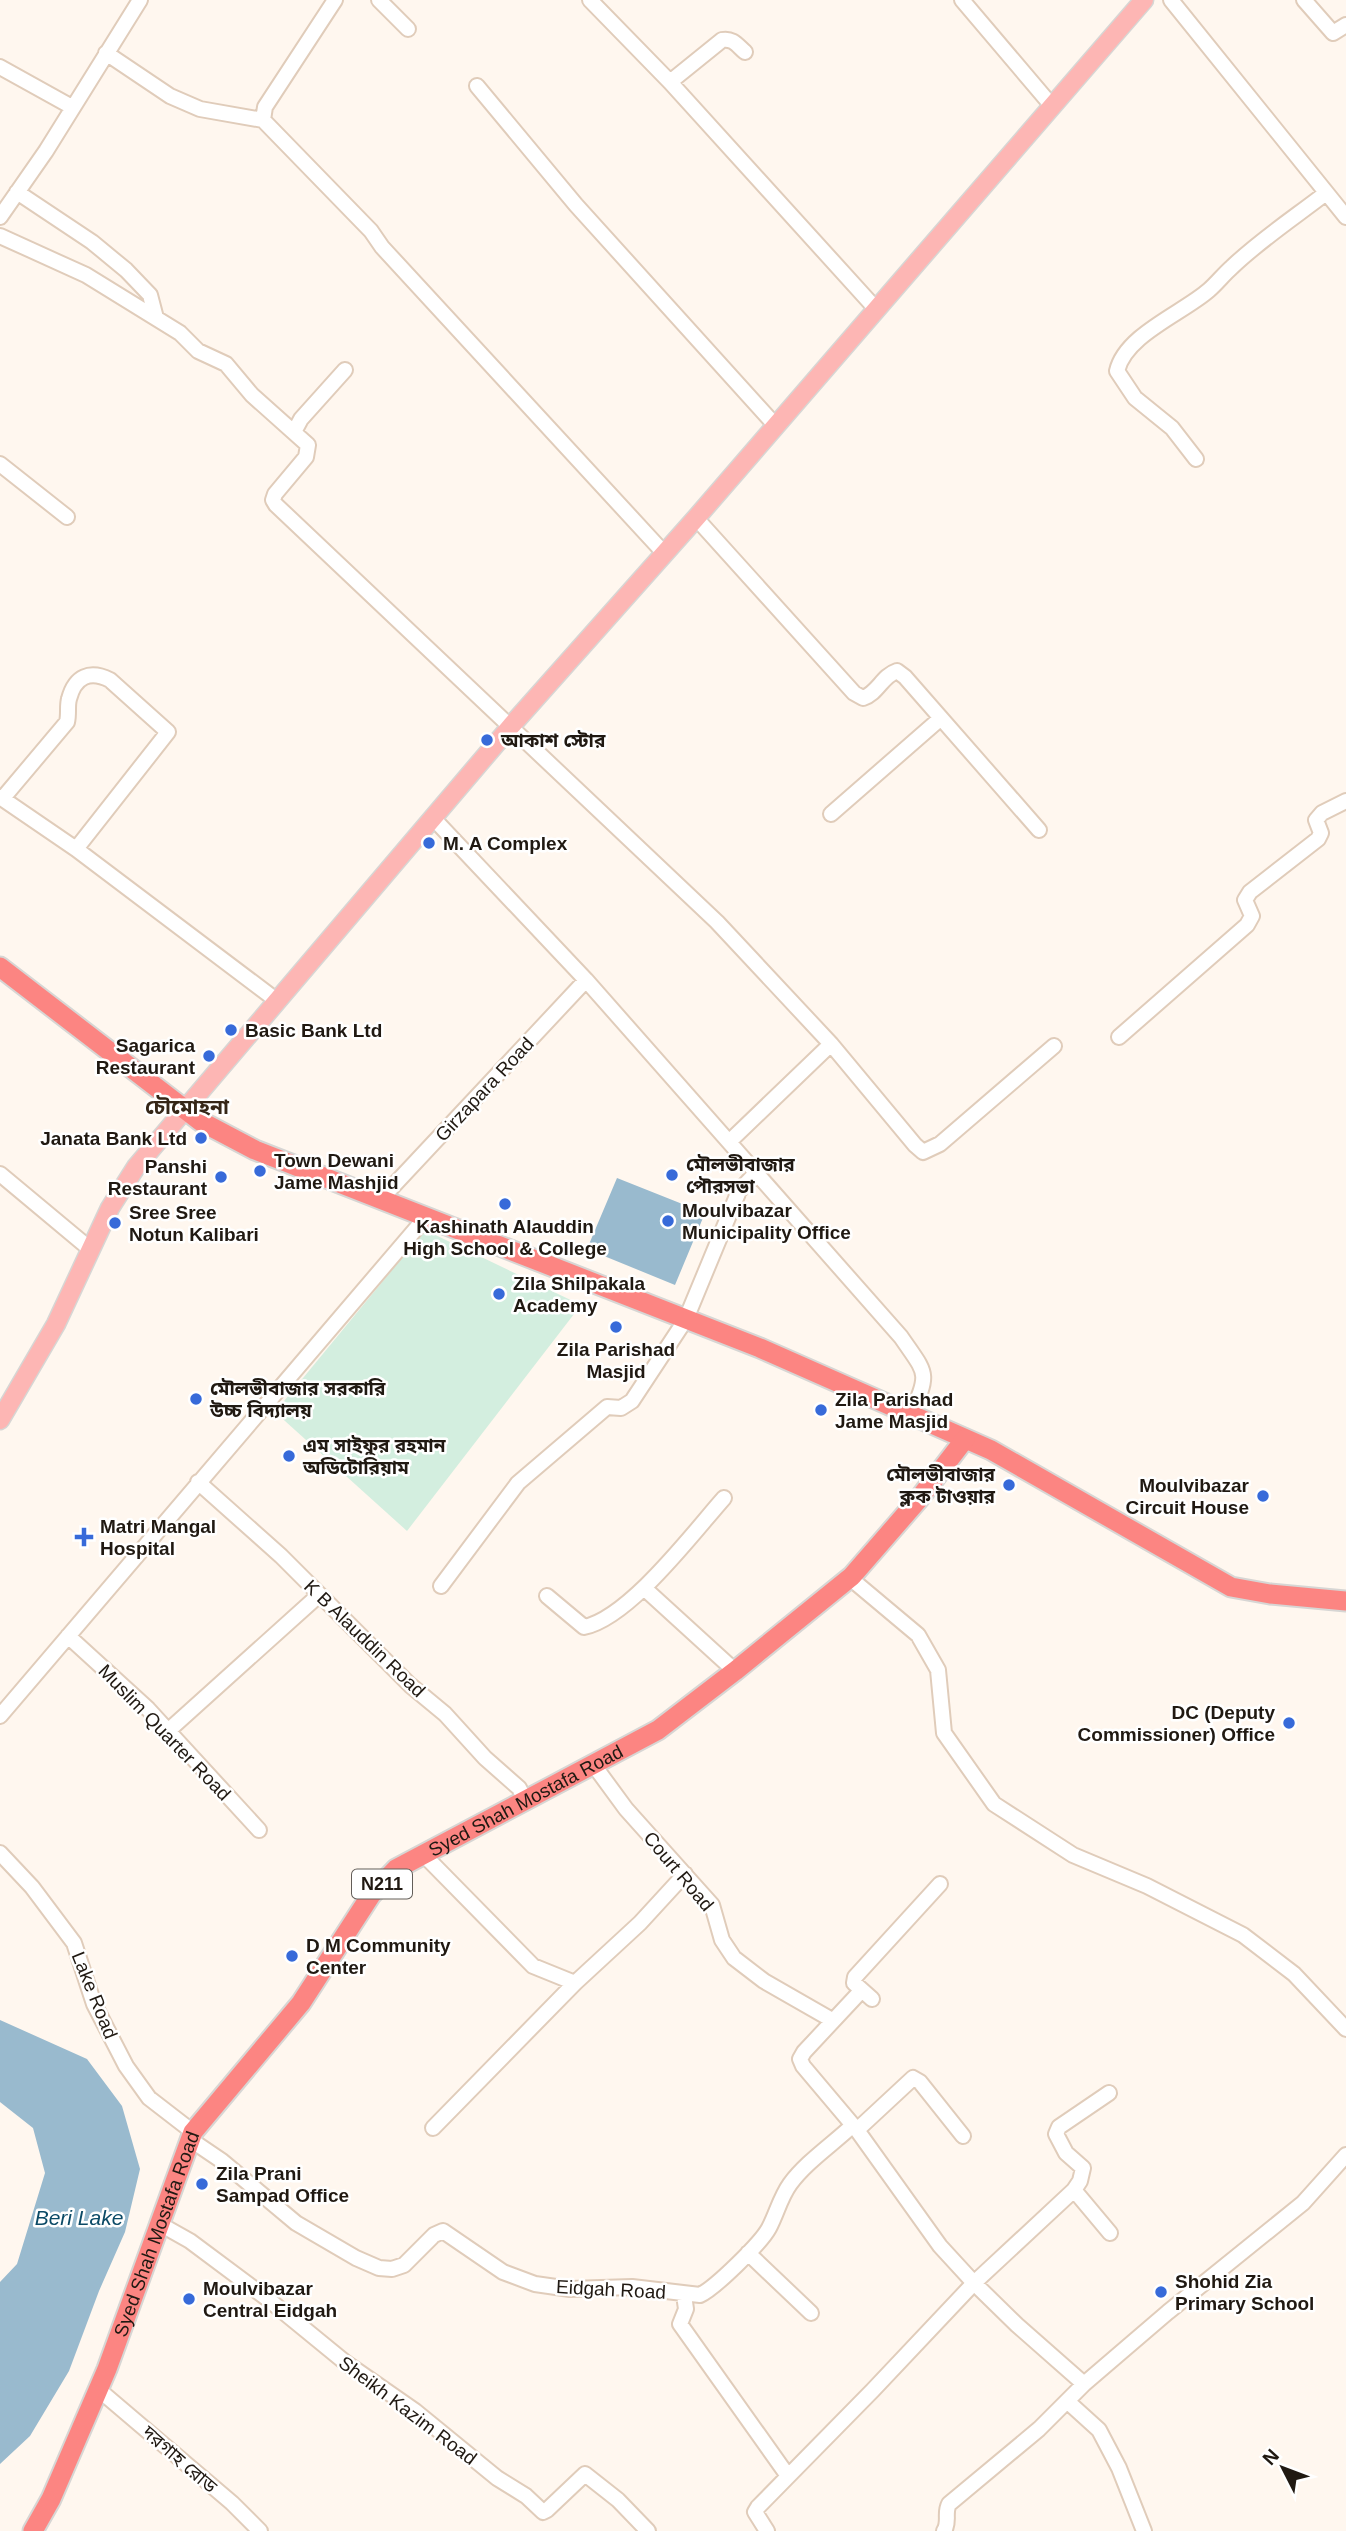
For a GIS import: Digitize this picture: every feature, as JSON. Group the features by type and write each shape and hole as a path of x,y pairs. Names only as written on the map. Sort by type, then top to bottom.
{"highway":[{"path":"0,967 200,1121 255,1150 760,1348 991,1450 1231,1587 1269,1594 1346,1601"},
{"name":"Syed Shah Mostafa Road","path":"33,2531 51,2499 98,2389 192,2136 301,2003 371,1895 396,1869 422,1854 658,1730 735,1671 850,1578 918,1500 965,1439"}],"main road":[{"path":"0,1420 56,1324 110,1208 136,1167 511,726 1144,0"}],"street":[{"path":"0,217 46,151 140,0"},
{"path":"263,120 265,107 335,0"},
{"path":"379,0 408,30"},
{"path":"590,0 670,82 876,309"},
{"path":"962,0 1052,106"},
{"path":"1171,0 1346,218"},
{"path":"1304,0 1333,33 1346,25"},
{"path":"670,82 722,40 729,38 745,52"},
{"path":"106,53 170,96 200,109 263,120 371,231 382,247 664,553"},
{"path":"0,67 72,107"},
{"path":"477,86 576,205 775,425"},
{"path":"17,192 92,242 126,270 150,295 156,318"},
{"path":"1196,459 1172,428 1135,398 1117,371 1118,366 1133,344 1156,324 1191,305 1233,266 1326,193"},
{"path":"0,236 86,275 180,333 198,351 226,364 252,395 308,445 306,457 275,494 273,500 276,505 717,922 831,1044 923,1152 940,1144 1054,1046"},
{"path":"294,432 300,419 345,370"},
{"path":"0,464 67,517"},
{"path":"696,517 854,693 863,698 870,696 890,673 897,671 1039,830"},
{"path":"76,849 168,732 110,680 99,675 82,678 74,687 68,701 67,722 1,797 76,849 276,1000"},
{"path":"831,814 941,718"},
{"path":"1119,1037 1247,925 1252,916 1245,900 1250,892 1318,839 1321,834 1316,820 1322,813 1346,801"},
{"path":"433,818 586,980 901,1336 924,1374 924,1387 911,1415"},
{"name":"Girzapara Road","path":"381,1199 586,980"},
{"path":"730,1141 831,1044"},
{"path":"441,1586 518,1483 607,1407 621,1408 632,1401 686,1319 739,1191 757,1172"},
{"path":"0,1174 90,1249"},
{"path":"3,1707 68,1636 426,1217"},
{"name":"K B Alauddin Road","path":"198,1482 281,1556 410,1685 445,1714 485,1758 519,1788 525,1800"},
{"path":"547,1596 584,1627 597,1624 614,1614 644,1588 724,1498"},
{"path":"850,1578 918,1635 938,1670 944,1733 993,1804 1073,1855 1147,1885 1243,1935 1294,1974 1346,2029"},
{"path":"644,1588 735,1671"},
{"path":"169,1730 319,1595"},
{"name":"Muslim Quarter Road","path":"68,1636 124,1685 169,1730 259,1830"},
{"name":"Court Road","path":"593,1764 626,1809 712,1905 722,1940 734,1958 764,1981 832,2020"},
{"name":"Lake Road","path":"0,1853 32,1887 74,1943 94,2004 126,2066 149,2098 192,2136"},
{"path":"422,1854 533,1966 575,1983"},
{"path":"433,2128 575,1983 640,1923 685,1874"},
{"path":"940,1884 858,1973 854,1983 867,1995 832,2020 800,2059 855,2128 940,2246 974,2283 1084,2384"},
{"name":"Eidgah Road","path":"192,2136 296,2223 356,2259 379,2268 392,2269 404,2265 434,2235 443,2231 503,2273 535,2284 570,2289 632,2287 684,2295 705,2292 748,2253 768,2230 782,2196 792,2181 913,2078 920,2082 963,2136"},
{"path":"761,2529 756,2509 974,2283 1074,2190 1080,2181 1083,2168 1066,2153 1056,2134 1059,2127 1109,2093"},
{"path":"944,2531 947,2526 945,2509 948,2504 1039,2429 1084,2384 1303,2203 1346,2155"},
{"path":"1074,2190 1110,2233"},
{"name":"Sheikh Kazim Road","path":"159,2223 190,2241 269,2300 346,2363 415,2411 497,2479 526,2496 543,2512 585,2474 618,2500 648,2531"},
{"path":"748,2253 811,2313"},
{"path":"684,2295 686,2309 680,2324 788,2476"},
{"name":"দরগাহ রোড","path":"98,2389 232,2503 260,2531"},
{"path":"1067,2401 1102,2435 1119,2468 1144,2531"}],"green space":[{"path":"425,1230 581,1305 407,1531 275,1412"}],"water":[{"path":"617,1178 705,1213 675,1285 587,1249"},
{"name":"Beri Lake","path":"0,2020 87,2059 122,2106 140,2169 125,2232 69,2371 30,2436 0,2464 0,2282 17,2264 45,2173 33,2128 0,2102"}],"place":[{"name":"আকাশ স্টোর","path":"487,740"},
{"name":"M. A Complex","path":"429,843"},
{"name":"Basic Bank Ltd","path":"231,1030"},
{"name":"Sagarica Restaurant","path":"209,1056"},
{"name":"Janata Bank Ltd","path":"201,1138"},
{"name":"Town Dewani Jame Mashjid","path":"260,1171"},
{"name":"মৌলভীবাজার পৌরসভা","path":"672,1175"},
{"name":"Panshi Restaurant","path":"221,1177"},
{"name":"Kashinath Alauddin High School & College","path":"505,1204"},
{"name":"Moulvibazar Municipality Office","path":"668,1221"},
{"name":"Sree Sree Notun Kalibari","path":"115,1223"},
{"name":"Zila Shilpakala Academy","path":"499,1294"},
{"name":"Zila Parishad Masjid","path":"616,1327"},
{"name":"মৌলভীবাজার সরকারি উচ্চ বিদ্যালয়","path":"196,1399"},
{"name":"Zila Parishad Jame Masjid","path":"821,1410"},
{"name":"এম সাইফুর রহমান অডিটোরিয়াম","path":"289,1456"},
{"name":"মৌলভীবাজার ক্লক টাওয়ার","path":"1009,1485"},
{"name":"Moulvibazar Circuit House","path":"1263,1496"},
{"name":"Matri Mangal Hospital","path":"84,1537"},
{"name":"DC (Deputy Commissioner) Office","path":"1289,1723"},
{"name":"D M Community Center","path":"292,1956"},
{"name":"Zila Prani Sampad Office","path":"202,2184"},
{"name":"Shohid Zia Primary School","path":"1161,2292"},
{"name":"Moulvibazar Central Eidgah","path":"189,2299"}],"district":[{"name":"চৌমোহনা","path":"187,1107"}]}
